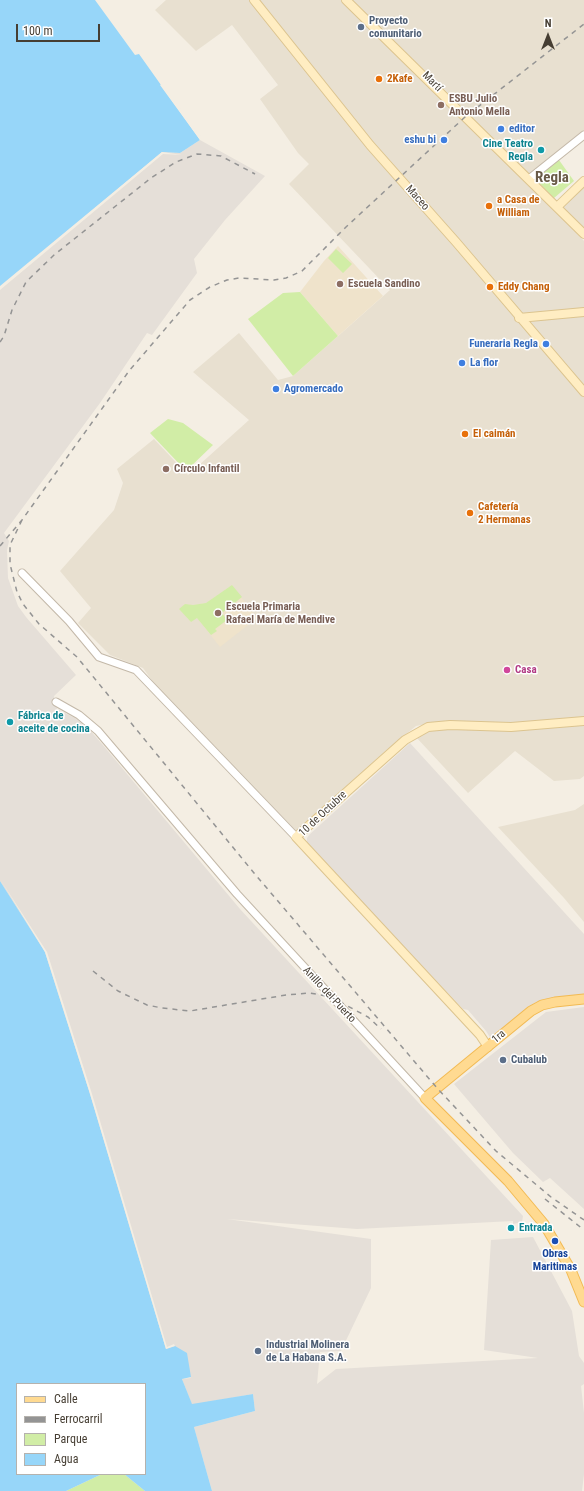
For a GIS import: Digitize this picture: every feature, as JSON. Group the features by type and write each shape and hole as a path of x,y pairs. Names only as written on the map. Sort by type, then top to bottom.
{"main road":[{"name":"Maceo","path":"254,0 370,145 475,264 519,318 584,392"},
{"name":"Martí","path":"346,0 584,234"},
{"path":"558,207 584,181"},
{"path":"519,318 584,312"},
{"name":"10 de Octubre","path":"488,1047 480,1035 296,838 405,740 428,728 446,725 511,727 584,721"},
{"name":"1ra","path":"425,1098 531,1011 542,1004 584,999"},
{"name":"Anillo del Puerto","path":"425,1098 508,1181 544,1224 572,1270 584,1302"}],"street":[{"path":"529,179 584,135"},
{"path":"22,573 69,621 99,657 136,670 296,838"},
{"name":"Anillo del Puerto","path":"56,702 79,715 98,731 237,894 425,1098"}],"shaded area":[{"path":"166,0 342,0 553,207 584,241 584,717 505,724 442,721 416,726 384,752 296,831 156,686 143,668 110,655 78,623 91,608 60,571 114,510 123,483 117,469 154,439 188,475 249,420 193,372 239,333 278,380 293,376 390,290 289,184 309,164 298,153 260,99 278,85 232,25 196,51 155,10"},
{"path":"351,0 584,0 584,131 528,175 450,95"},
{"path":"200,140 265,176 225,220 194,259 197,273 152,335 147,333 100,403 4,533 9,541 7,550 8,578 18,606 76,675 54,696 57,709 75,718 88,728 240,909 523,1216 522,1222 513,1224 513,1221 357,1229 227,1219 371,1239 371,1288 341,1351 320,1352 317,1384 336,1369 538,1358 484,1350 491,1240 533,1237 572,1311 579,1356 584,1363 584,1384 581,1386 584,1413 584,1474 582,1491 212,1491 194,1427 255,1411 253,1394 192,1405 182,1379 191,1378 166,1349 45,952 0,881 0,288 162,152 180,153"},
{"path":"584,186 584,229 561,207"},
{"name":"Escuela Sandino","path":"338,246 383,296 338,336 300,292 324,261"},
{"name":"Escuela Primaria Rafael María de Mendive","path":"232,585 257,618 220,647 197,618 191,622 179,609 185,604 193,605 206,603"},
{"path":"584,721 584,776 580,779 554,781 515,751 468,793 415,736 431,730"},
{"path":"410,743 584,934 584,995 546,999 536,1002 491,1039 468,1010 463,1009 309,847 307,843 307,838 310,834"},
{"path":"584,804 584,922 564,898 498,827 575,810"},
{"path":"584,1007 584,1209 550,1178 543,1182 513,1153 454,1084 546,1012"}],"green space":[{"path":"559,160 574,181 554,198 535,179"},
{"path":"336,249 352,264 343,273 328,258"},
{"path":"300,292 338,336 293,376 248,319 283,293"},
{"path":"168,419 183,423 213,445 186,471 150,433"},
{"path":"232,585 242,597 222,613 227,620 215,629 217,631 211,635 197,618 191,622 179,609 185,604 193,605 206,603"},
{"path":"100,1475 125,1475 145,1491 66,1491"}],"water":[{"path":"0,0 95,0 135,55 139,54 200,140 180,153 162,152 0,288"},
{"path":"0,881 45,952 90,1094 166,1349 175,1346 187,1353 191,1377 182,1379 192,1404 253,1394 255,1411 194,1427 212,1491 145,1491 125,1475 146,1475 146,1383 16,1383 16,1475 100,1475 66,1491 0,1491"}],"pier":[{"path":"162,84 202,138 200,140 160,85"},
{"path":"162,152 182,155 163,154 0,290 0,286"},
{"path":"0,879 47,952 92,1094 167,1347 174,1344 175,1346 166,1349 90,1094 45,952"}],"railway":[{"path":"0,546 22,520 129,371 190,300 210,287 227,280 239,278 274,280 286,278 302,271 346,227 465,117 584,24"},
{"path":"0,342 4,336 12,310 26,282 54,255 151,178 176,162 197,154 221,156 255,174"},
{"path":"22,520 10,545 10,564 17,592 23,604 39,624 77,657 254,873 437,1088 496,1151 551,1197 584,1220"},
{"path":"93,971 118,991 147,1005 190,1011 286,995 310,993 331,997 368,1017 381,1029"},
{"path":"545,1199 584,1230"}],"place":[{"name":"Proyecto comunitario","path":"361,27"},
{"name":"2Kafe","path":"379,79"},
{"name":"ESBU Julio Antonio Mella","path":"441,105"},
{"name":"editor","path":"501,129"},
{"name":"eshu bi","path":"444,140"},
{"name":"Cine Teatro Regla","path":"541,150"},
{"name":"a Casa de William","path":"489,206"},
{"name":"Escuela Sandino","path":"340,284"},
{"name":"Eddy Chang","path":"490,287"},
{"name":"Funeraria Regla","path":"546,344"},
{"name":"La flor","path":"462,363"},
{"name":"Agromercado","path":"276,389"},
{"name":"El caimán","path":"465,434"},
{"name":"Círculo Infantil","path":"166,469"},
{"name":"Cafetería 2 Hermanas","path":"470,513"},
{"name":"Escuela Primaria Rafael María de Mendive","path":"218,613"},
{"name":"Casa","path":"507,670"},
{"name":"Fábrica de aceite de cocina","path":"10,722"},
{"name":"Cubalub","path":"503,1060"},
{"name":"Entrada","path":"511,1228"},
{"name":"Obras Maritimas","path":"555,1241"},
{"name":"Industrial Molinera de La Habana S.A.","path":"258,1351"}],"district":[{"name":"Regla","path":"552,178"}]}
